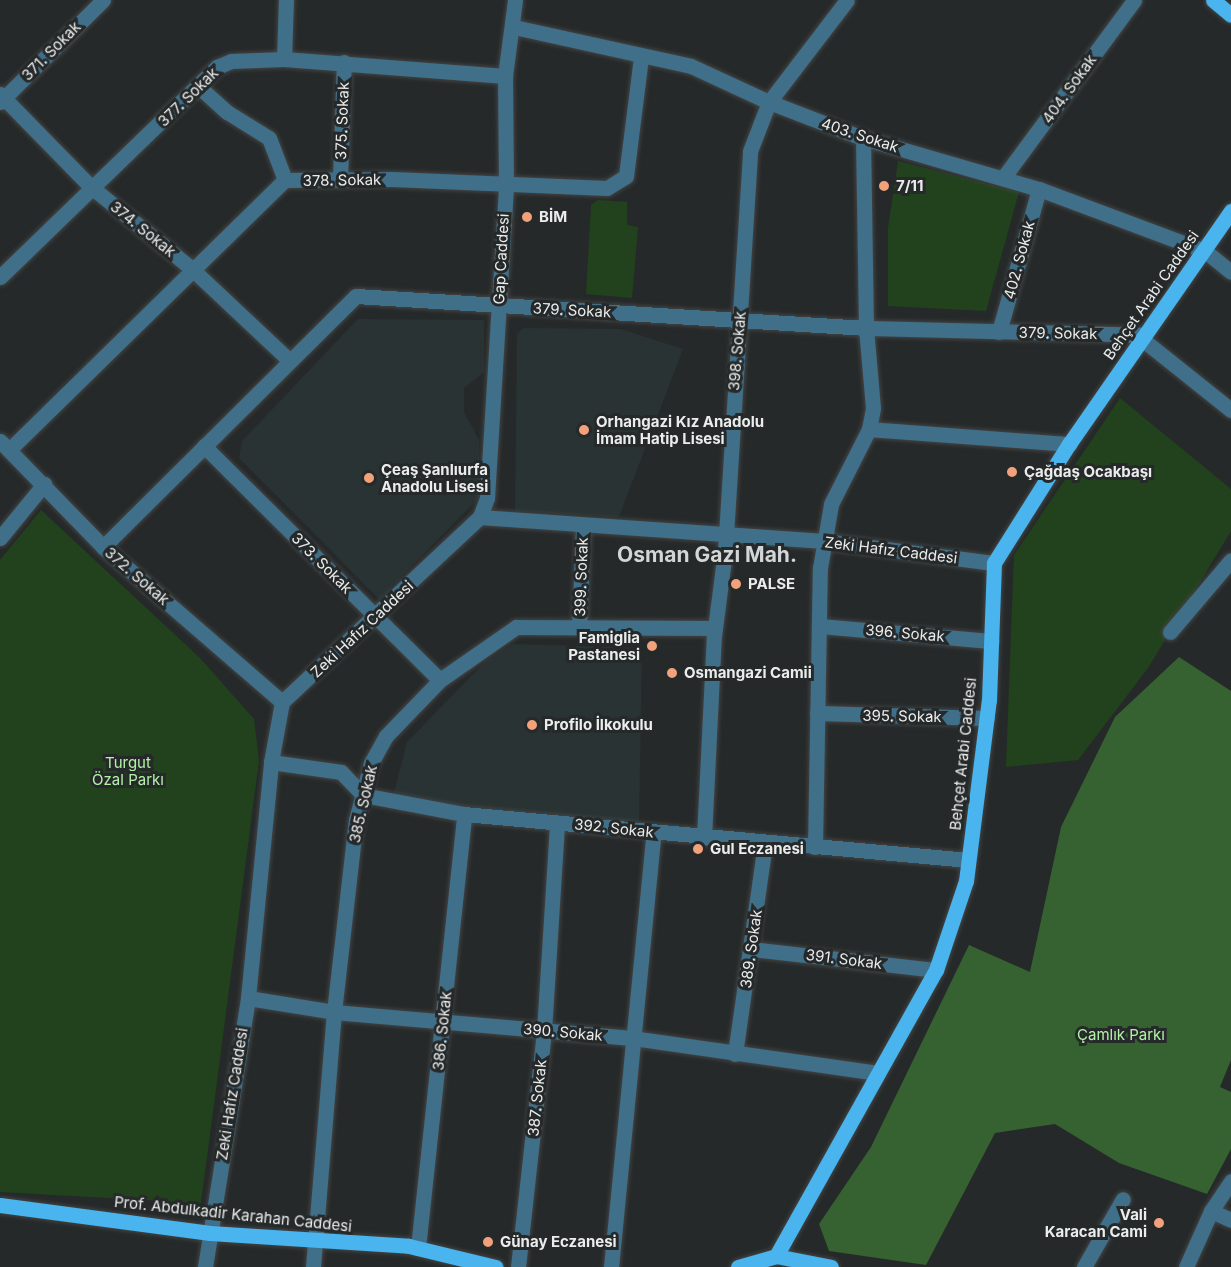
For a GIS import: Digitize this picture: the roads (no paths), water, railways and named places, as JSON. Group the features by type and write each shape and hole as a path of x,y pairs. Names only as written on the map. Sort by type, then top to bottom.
{"main road":[{"path":"1213,0 1231,15"},
{"name":"Behçet Arabi Caddesi","path":"776,1256 936,970 968,860 987,718 994,563 1069,444 1231,211"},
{"name":"Prof. Abdulkadir Karahan Caddesi","path":"0,1205 210,1233 314,1243 418,1248 468,1264 496,1267"},
{"path":"738,1267 776,1256 831,1267"}],"street":[{"name":"371. Sokak","path":"1,98 103,0"},
{"path":"284,59 286,0"},
{"name":"Gap Caddesi","path":"480,517 487,498 506,186 505,76 514,27 515,0"},
{"name":"404. Sokak","path":"1003,178 1134,0"},
{"name":"398. Sokak","path":"704,838 715,628 725,537 750,151 769,102 839,3"},
{"name":"403. Sokak","path":"514,27 641,57 691,66 769,102 863,138 1039,189 1205,251 1231,272"},
{"name":"378. Sokak","path":"5,446 285,180 607,188 626,176 641,57"},
{"name":"377. Sokak","path":"0,277 90,186 217,67 231,61 284,59 344,62 505,76"},
{"name":"375. Sokak","path":"340,180 344,62"},
{"path":"198,86 227,112 269,138 285,180"},
{"name":"374. Sokak","path":"1,98 90,186 192,269 290,361"},
{"path":"815,847 819,626 824,541 831,504 868,429 873,408 866,328 863,138"},
{"name":"402. Sokak","path":"999,332 1039,189"},
{"name":"379. Sokak","path":"103,546 356,296 866,328 1143,337"},
{"path":"1143,337 1231,410"},
{"path":"868,429 1069,444"},
{"name":"372. Sokak","path":"5,446 103,546 282,702"},
{"name":"373. Sokak","path":"204,446 440,680"},
{"path":"0,538 44,484"},
{"name":"Zeki Hafız Caddesi","path":"205,1267 248,998 271,762 282,702 376,617 480,517 725,537 824,541 994,563"},
{"name":"399. Sokak","path":"579,628 583,527"},
{"path":"1170,632 1231,560"},
{"name":"396. Sokak","path":"819,626 990,641"},
{"name":"385. Sokak","path":"314,1267 314,1243 334,1012 363,795 371,763 386,735 440,680 516,627 715,628"},
{"name":"395. Sokak","path":"817,714 987,718"},
{"path":"271,762 341,772 363,795"},
{"name":"392. Sokak","path":"363,795 464,814 704,838 968,860"},
{"name":"386. Sokak","path":"418,1248 464,814"},
{"name":"387. Sokak","path":"518,1267 544,1031 556,822"},
{"path":"611,1267 654,832"},
{"name":"389. Sokak","path":"735,1054 752,949 765,843"},
{"name":"391. Sokak","path":"752,949 936,970"},
{"name":"390. Sokak","path":"248,998 334,1012 632,1038 878,1072"},
{"path":"1186,1267 1211,1211 1231,1181"},
{"path":"1084,1267 1123,1199"},
{"path":"1211,1211 1231,1220"}],"place":[{"name":"7/11","path":"884,186"},
{"name":"BİM","path":"527,217"},
{"name":"Orhangazi Kız Anadolu İmam Hatip Lisesi","path":"584,430"},
{"name":"Çağdaş Ocakbaşı","path":"1012,472"},
{"name":"Çeaş Şanlıurfa Anadolu Lisesi","path":"369,478"},
{"name":"PALSE","path":"736,584"},
{"name":"Famiglia Pastanesi","path":"652,646"},
{"name":"Osmangazi Camii","path":"672,673"},
{"name":"Profilo İlkokulu","path":"532,725"},
{"name":"Gul Eczanesi","path":"698,849"},
{"name":"Vali Karacan Cami","path":"1159,1223"},
{"name":"Günay Eczanesi","path":"488,1242"}],"district":[{"name":"Osman Gazi Mah.","path":"707,555"}],"park label":[{"name":"Turgut Özal Parkı","path":"128,770"},
{"name":"Çamlık Parkı","path":"1121,1035"}]}
